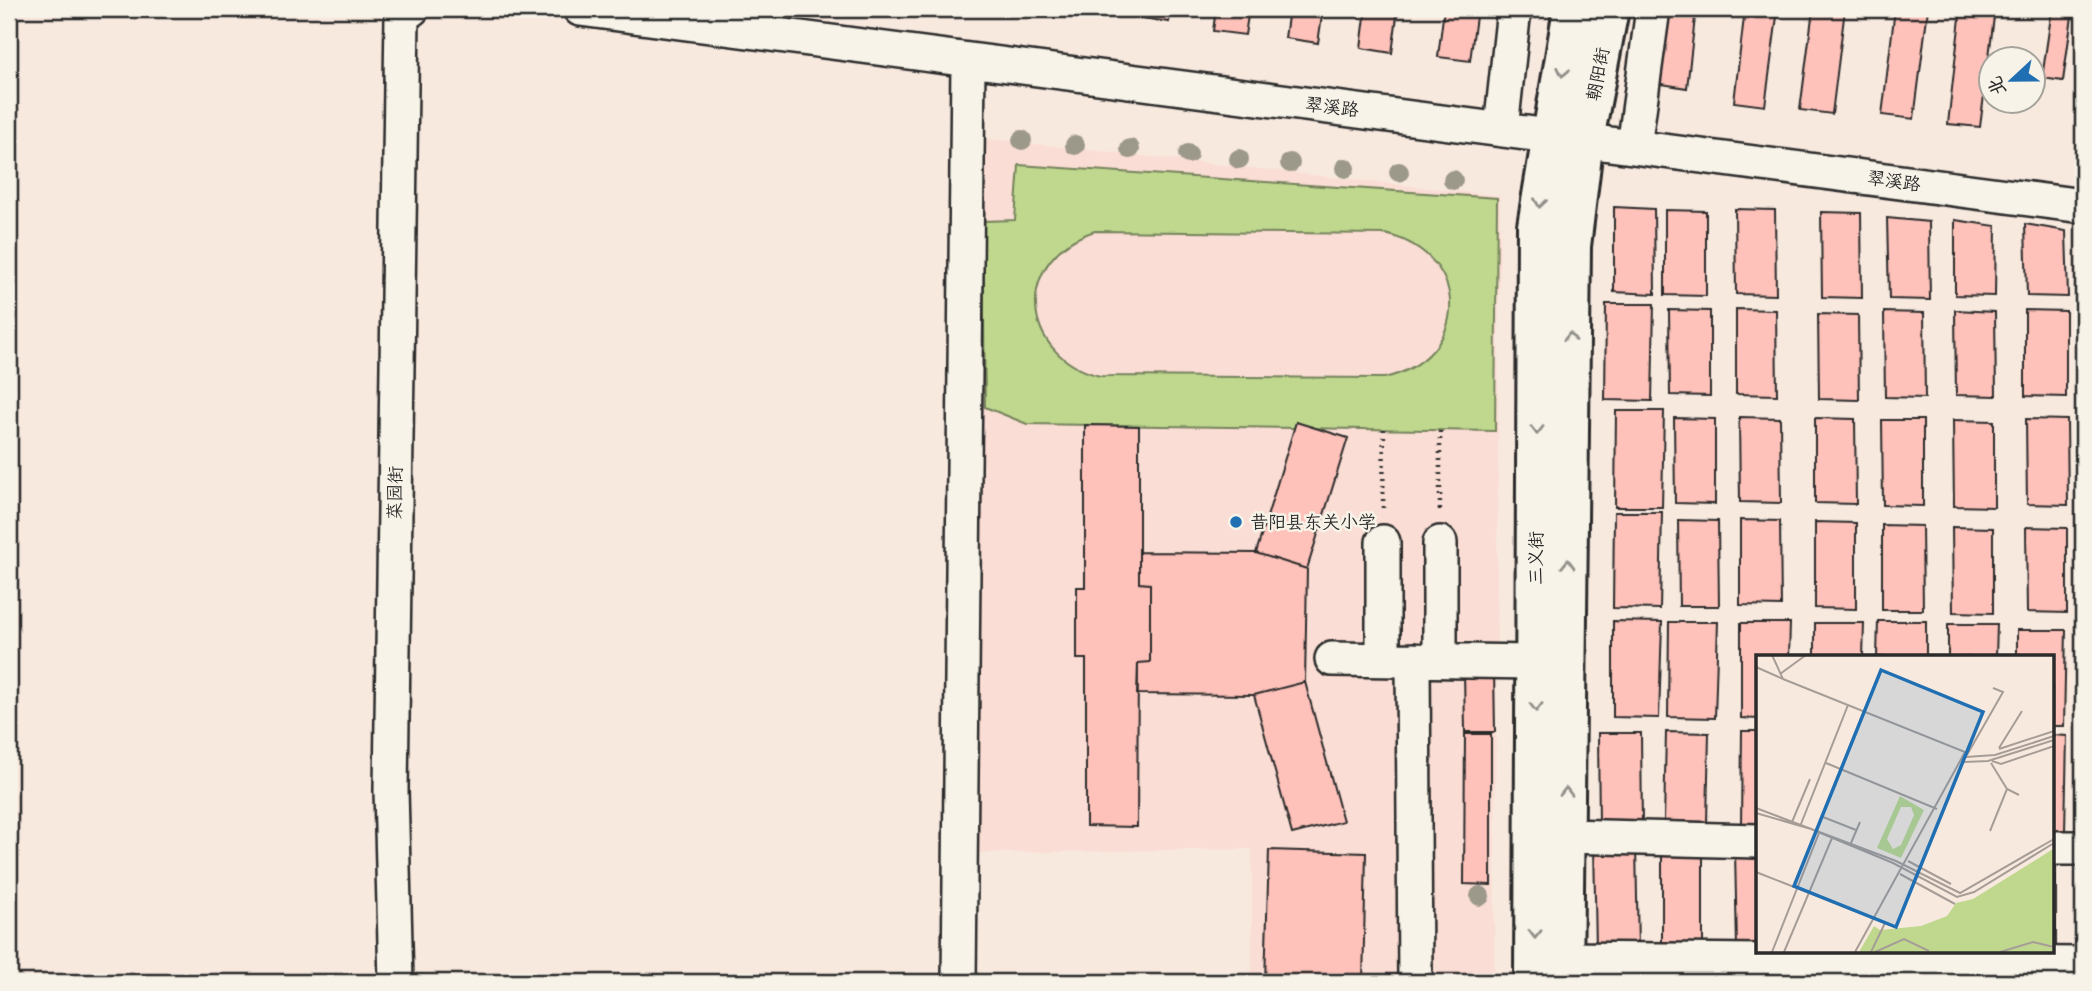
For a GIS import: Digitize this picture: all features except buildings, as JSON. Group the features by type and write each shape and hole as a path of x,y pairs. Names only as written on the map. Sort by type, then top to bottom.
{"main road":[{"name":"朝阳街","path":"1567,137 1573,9"},
{"name":"朝阳街","path":"1567,137 1609,9"},
{"name":"三义街","path":"1535,982 1537,226 1567,137"},
{"name":"三义街","path":"1563,970 1571,246 1567,137"}],"street":[{"name":"菜园街","path":"396,982 391,790 402,15 412,9"},
{"name":"翠溪路","path":"580,9 2083,206"},
{"path":"1501,129 1514,9"},
{"path":"1634,146 1653,9"},
{"path":"960,982 968,61"},
{"path":"1383,542 1412,660 1415,981"},
{"path":"1412,660 1440,543"},
{"path":"1332,659 1536,662"},
{"path":"1565,836 1756,841"},
{"path":"2054,848 2083,848"},
{"path":"1563,970 2083,964"}],"path":[{"path":"1383,542 1384,425"},
{"path":"1440,427 1440,543"}],"shaded area":[{"name":"昔阳县东关小学","path":"973,137 1500,196 1494,982 1252,982 1252,849 977,853"}],"green space":[{"path":"1019,165 1497,198 1495,431 1027,424 985,407 983,221 1015,220","holes":["1095,231 1385,234 1414,245 1434,263 1446,284 1450,306 1446,329 1433,350 1413,367 1384,378 1100,376 1073,365 1053,348 1041,328 1036,305 1039,283 1050,261 1068,244"]}],"place":[{"name":"昔阳县东关小学","path":"1236,522"}]}
